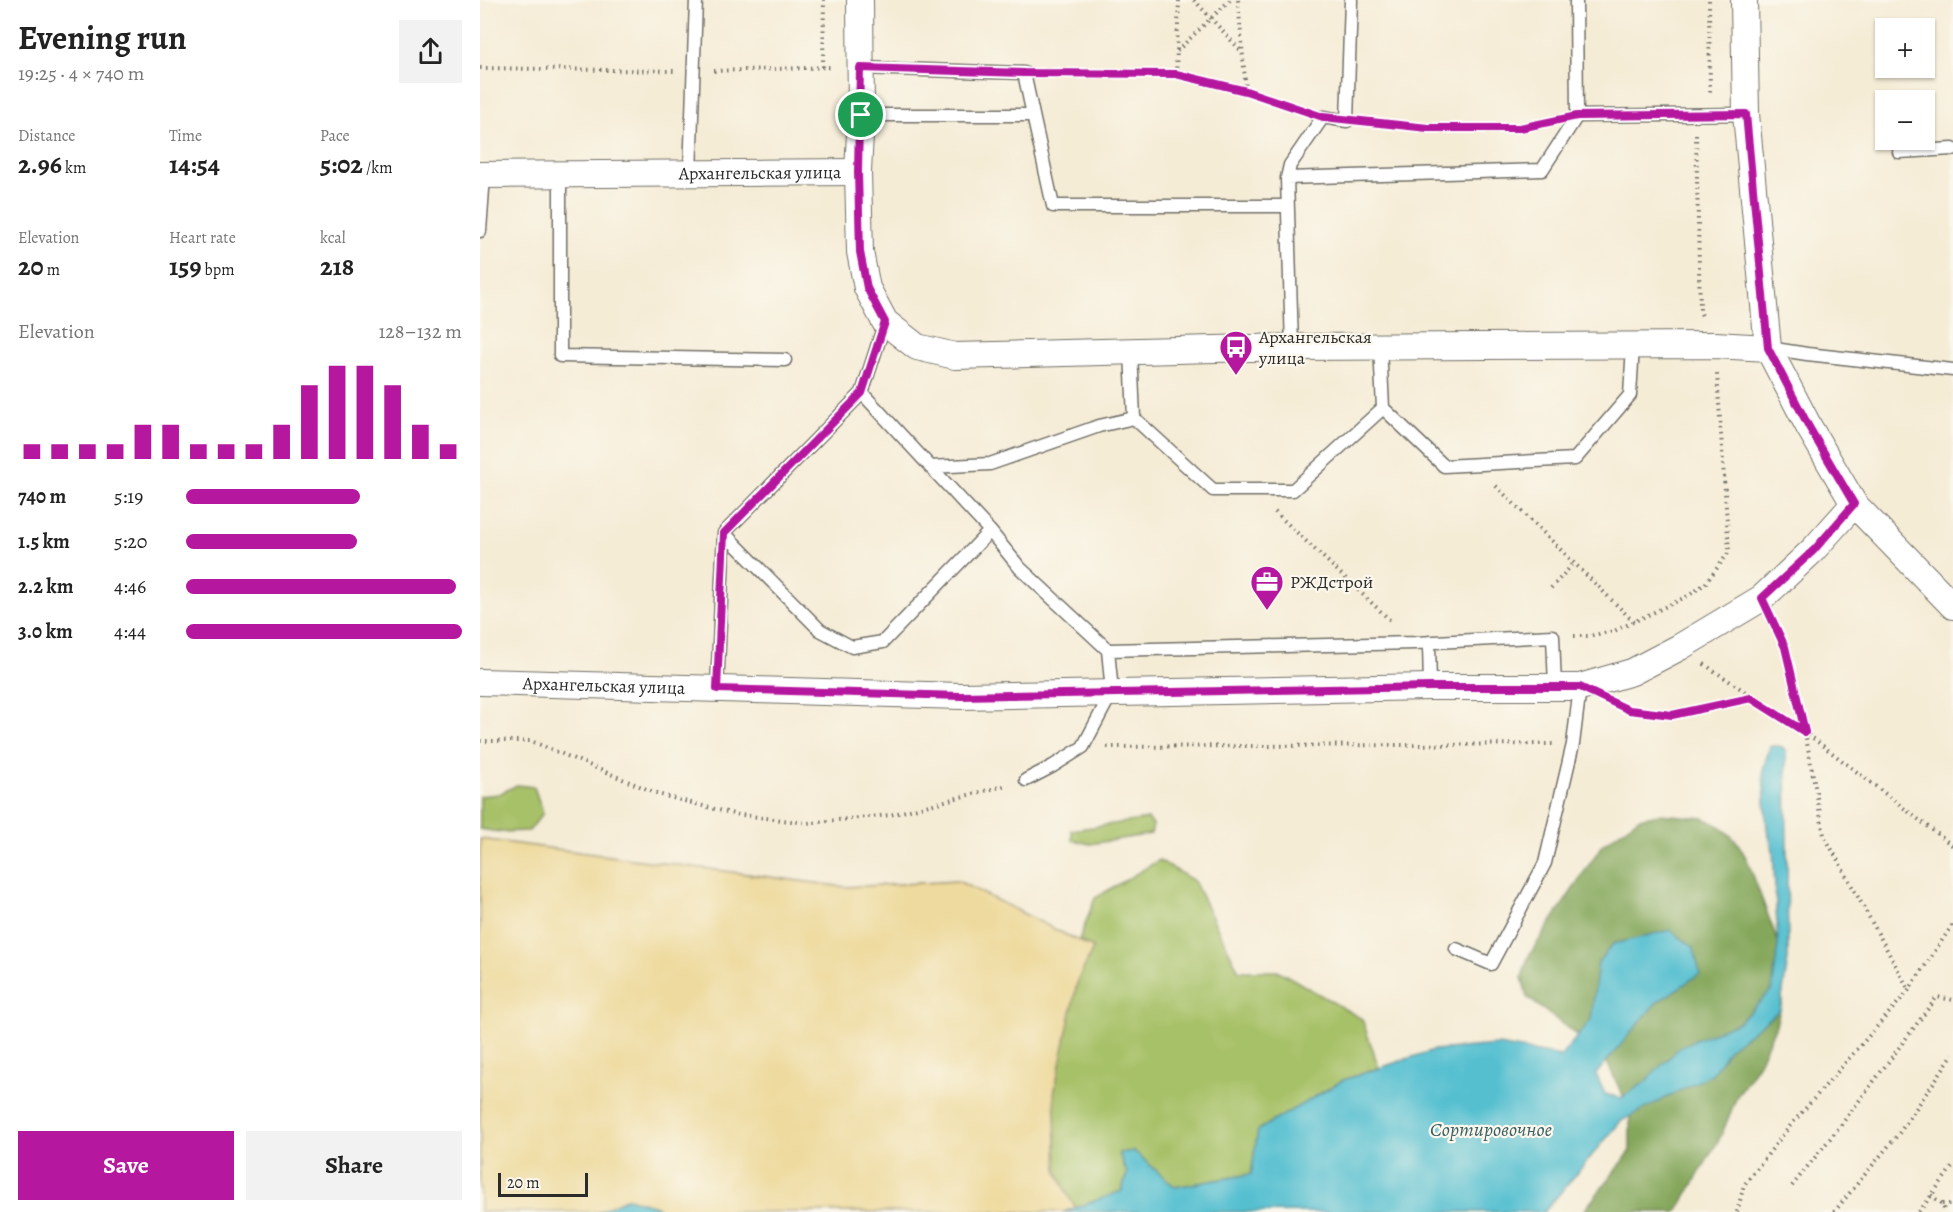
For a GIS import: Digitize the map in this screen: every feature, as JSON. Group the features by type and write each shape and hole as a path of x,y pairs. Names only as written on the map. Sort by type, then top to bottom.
{"street":[{"path":"858,172 861,115 860,0"},
{"path":"1744,0 1746,114 1768,348 1809,427 1854,504 1953,606"},
{"name":"Архангельская улица","path":"482,175 858,172 860,252 867,288 885,322 917,347 955,356 1380,346 1715,345 1768,348"},
{"name":"Архангельская улица","path":"480,682 961,696 1430,687 1580,687 1632,672 1680,647 1762,598 1814,550 1854,504"}],"lane":[{"path":"690,174 696,0"},
{"path":"1292,347 1287,178 1290,165 1323,117 1347,121 1351,0"},
{"path":"1287,178 1542,170 1577,116 1576,0"},
{"path":"860,68 1024,73 1053,206 1287,206"},
{"path":"1577,116 1746,114"},
{"path":"861,115 1032,115"},
{"path":"1899,152 1953,149"},
{"path":"560,174 560,356 785,360"},
{"path":"480,231 482,175"},
{"path":"717,689 724,533 862,393 885,322"},
{"path":"1380,346 1383,408 1444,466 1575,459 1630,395 1633,346"},
{"path":"1768,348 1953,370"},
{"path":"1131,351 1134,418 1213,490 1293,490 1383,408"},
{"path":"862,393 990,531 1020,568 1108,650 1112,692 1083,747 1026,780"},
{"path":"930,467 990,464 1099,426 1134,418"},
{"path":"724,533 820,630 852,646 884,642 990,531"},
{"path":"1108,650 1415,643 1553,636 1555,687"},
{"path":"1429,642 1430,687"},
{"path":"1456,949 1491,964 1545,862 1573,744 1580,687"}],"path":[{"path":"823,68 824,0"},
{"path":"1176,74 1179,0"},
{"path":"1194,0 1243,53"},
{"path":"1177,52 1230,0"},
{"path":"1238,0 1246,91"},
{"path":"1709,0 1711,116"},
{"path":"1024,73 1176,74 1246,91 1323,117"},
{"path":"1553,636 1588,636 1614,631 1634,622 1688,596 1705,584 1729,552 1715,345 1700,311 1695,115"},
{"path":"1347,121 1428,128 1520,128 1577,116"},
{"path":"1474,465 1634,622"},
{"path":"1251,490 1415,643"},
{"path":"1551,588 1574,563"},
{"path":"1762,598 1785,647 1805,732 1824,835 1909,990"},
{"path":"1680,647 1751,698 1805,732 1953,846"},
{"path":"1580,687 1629,710 1672,715 1751,698"},
{"path":"480,741 531,741 662,795 734,814 807,823 890,815 1026,780"},
{"path":"1083,747 1573,744"},
{"path":"1737,1212 1744,1185 1790,1126 1909,990 1953,924"},
{"path":"1792,1186 1937,997 1953,1000"},
{"path":"1834,1212 1900,1132 1953,1054"},
{"path":"1920,1212 1953,1166"},
{"path":"1931,1196 1942,1204 1945,1212"},
{"path":"1942,1204 1953,1204"}],"green space":[{"path":"517,785 534,787 543,813 529,831 499,832 480,829 480,796 499,794"},
{"path":"1660,814 1704,818 1722,827 1737,842 1747,859 1784,958 1782,1001 1776,1025 1759,1063 1737,1096 1722,1134 1677,1212 1583,1212 1630,1152 1630,1111 1604,1056 1527,997 1522,977 1528,957 1602,845 1639,818"},
{"path":"1148,819 1153,825 1151,834 1090,844 1072,840 1072,830"},
{"path":"1159,860 1194,881 1239,971 1279,971 1362,1019 1379,1068 1343,1080 1252,1174 1175,1187 1134,1151 1119,1153 1127,1173 1122,1191 1076,1208 1057,1172 1054,1093 1077,983 1093,948 1079,940 1095,898"}],"sand":[{"path":"480,839 845,887 958,881 1093,948 1077,983 1054,1093 1057,1172 1076,1208 1064,1212 663,1212 656,1206 628,1198 598,1212 480,1212"}],"water":[{"name":"Сортировочное","path":"1770,746 1780,746 1786,751 1788,959 1780,1010 1729,1049 1712,1074 1621,1121 1544,1212 1064,1212 1122,1191 1127,1173 1119,1153 1134,1151 1175,1187 1251,1174 1258,1130 1343,1080 1434,1050 1498,1045 1561,1056 1591,1020 1598,962 1613,944 1670,930 1694,948 1700,974 1656,1003 1596,1074 1605,1094 1621,1098 1644,1083 1681,1046 1739,1022 1772,990 1778,945 1773,850 1767,829 1763,770"},
{"path":"628,1198 656,1206 663,1212 598,1212"}],"place":[{"name":"Архангельская улица","path":"1236,376"},
{"name":"РЖДстрой","path":"1267,611"}],"route":[{"path":"860,68 1024,73 1176,74 1246,91 1323,117 1428,128 1520,128 1577,116 1746,114 1768,348 1809,427 1854,504 1814,550 1762,598 1785,647 1805,732 1751,698 1672,715 1629,710 1580,687 1430,687 961,696 717,689 724,533 862,393 885,322 867,288 860,252 858,172 861,115 860,68"}]}
